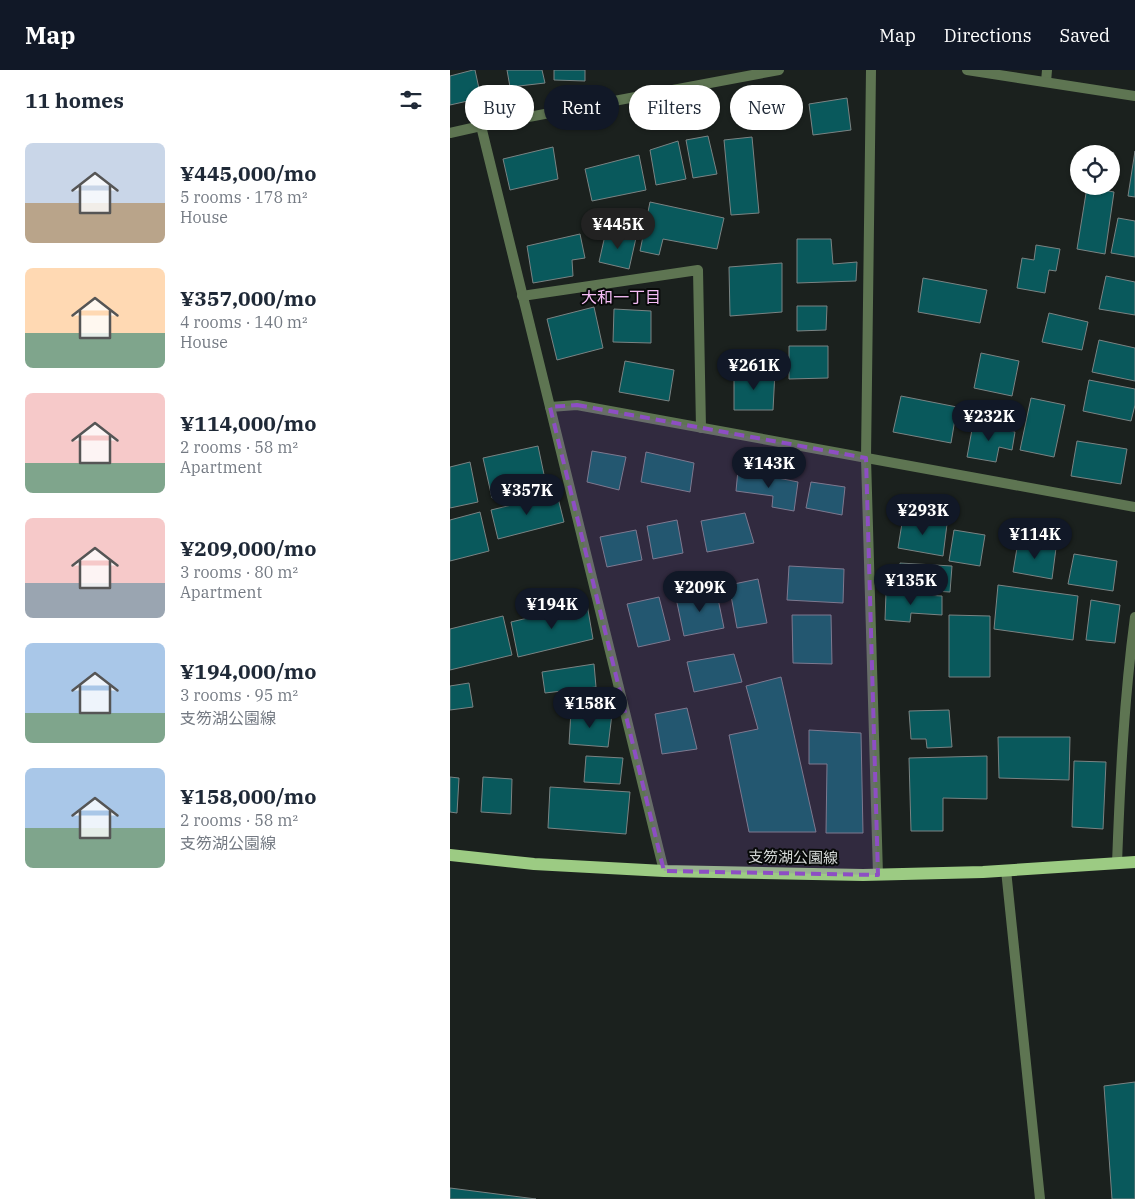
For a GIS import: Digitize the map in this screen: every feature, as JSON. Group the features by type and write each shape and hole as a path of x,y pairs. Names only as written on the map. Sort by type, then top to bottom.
{"main road":[{"name":"支笏湖公園線","path":"450,854 534,864 664,871 878,875 1135,862"}],"street":[{"path":"534,116 779,70"},
{"path":"871,70 866,458 878,875"},
{"path":"967,70 1135,96"},
{"path":"1046,82 1047,70"},
{"path":"450,134 466,130"},
{"path":"482,130 664,871"},
{"path":"522,296 698,270 701,428"},
{"path":"550,407 576,405 1135,507"},
{"path":"1117,864 1120,770 1135,617"},
{"path":"1006,870 1040,1199"}],"highlighted area":[{"path":"577,405 866,458 878,875 664,871 550,407"}],"building":[{"path":"475,70 478,85 465,85 465,102 450,105 450,76"},
{"path":"507,70 542,70 545,83 510,85"},
{"path":"554,70 585,70 585,81 554,80"},
{"path":"847,98 851,130 813,135 809,104"},
{"path":"708,136 717,174 693,178 686,140"},
{"path":"752,137 759,213 731,215 724,140"},
{"path":"678,141 686,179 656,185 650,150"},
{"path":"553,147 558,179 510,190 503,159"},
{"path":"1135,151 1135,197 1128,196"},
{"path":"639,155 646,190 592,201 585,169"},
{"path":"1086,195 1114,195 1105,254 1077,249"},
{"path":"650,202 724,218 717,249 663,239 659,255 640,251"},
{"path":"1118,218 1135,221 1135,257 1111,253"},
{"path":"606,231 636,238 629,269 599,262"},
{"path":"580,234 585,258 572,260 573,276 533,283 527,246"},
{"path":"797,239 831,239 833,264 857,262 856,281 797,283"},
{"path":"1036,245 1060,249 1056,271 1049,270 1045,293 1017,288 1022,258 1034,260"},
{"path":"782,263 782,312 730,316 729,267"},
{"path":"1106,276 1135,282 1135,315 1099,309"},
{"path":"923,278 987,290 980,323 918,312"},
{"path":"797,306 827,306 826,330 797,331"},
{"path":"594,307 603,348 557,360 547,319"},
{"path":"614,309 651,311 651,343 613,342"},
{"path":"1049,313 1088,322 1082,350 1042,342"},
{"path":"1099,340 1135,348 1135,381 1092,372"},
{"path":"789,346 828,346 828,378 789,379"},
{"path":"981,353 1019,361 1012,396 974,388"},
{"path":"625,361 674,370 669,401 619,392"},
{"path":"775,371 773,410 734,410 734,372"},
{"path":"1089,380 1135,389 1135,405 1131,421 1083,411"},
{"path":"901,396 957,407 951,443 893,432"},
{"path":"1031,398 1065,405 1054,457 1020,450"},
{"path":"973,424 1015,432 1012,450 999,447 996,462 967,457"},
{"path":"1077,441 1127,449 1121,484 1071,476"},
{"path":"538,446 546,484 492,498 483,458"},
{"path":"592,451 626,457 619,490 587,482"},
{"path":"646,452 694,463 690,492 641,482"},
{"path":"470,462 478,502 450,508 450,467"},
{"path":"738,470 798,482 794,511 772,507 773,496 736,491"},
{"path":"811,482 845,487 842,515 806,508"},
{"path":"557,494 564,522 498,539 491,510"},
{"path":"480,512 489,551 450,561 450,520"},
{"path":"745,513 754,543 707,552 701,521"},
{"path":"903,517 947,524 943,556 898,548"},
{"path":"677,520 683,553 653,559 647,526"},
{"path":"636,530 642,560 607,567 600,537"},
{"path":"954,530 985,535 980,566 949,561"},
{"path":"1018,542 1056,548 1052,579 1013,572"},
{"path":"1074,554 1117,561 1113,591 1068,584"},
{"path":"900,563 952,566 950,592 899,589"},
{"path":"789,566 844,569 843,603 787,600"},
{"path":"758,579 767,623 737,628 729,585"},
{"path":"998,585 1078,596 1073,640 994,629"},
{"path":"716,589 724,628 684,636 676,598"},
{"path":"886,593 942,596 942,615 911,613 910,622 885,620"},
{"path":"659,597 670,640 638,647 627,604"},
{"path":"1091,600 1120,605 1115,643 1086,640"},
{"path":"587,604 593,639 518,657 511,622"},
{"path":"792,615 831,615 832,664 793,663"},
{"path":"949,615 990,616 990,677 949,677"},
{"path":"503,616 512,655 450,670 450,629"},
{"path":"734,654 742,682 694,692 687,662"},
{"path":"594,664 596,687 545,693 542,672"},
{"path":"781,677 816,832 749,832 729,735 758,729 746,686"},
{"path":"469,683 473,707 450,710 450,686"},
{"path":"687,708 697,749 662,754 655,714"},
{"path":"949,710 952,747 927,748 926,739 911,739 909,711"},
{"path":"571,711 612,714 608,747 569,744"},
{"path":"809,730 861,733 863,833 826,833 827,764 809,764"},
{"path":"998,737 1070,737 1069,780 999,778"},
{"path":"586,756 623,758 620,784 584,782"},
{"path":"987,756 987,799 943,798 943,831 911,831 909,758"},
{"path":"1074,761 1106,762 1103,829 1072,827"},
{"path":"450,777 459,778 457,813 450,812"},
{"path":"483,777 512,779 511,814 481,812"},
{"path":"550,787 630,792 626,834 548,828"},
{"path":"1135,1082 1135,1199 1112,1199 1104,1086"},
{"path":"450,1188 536,1199 450,1199"}],"district":[{"name":"大和一丁目","path":"621,297"}]}
